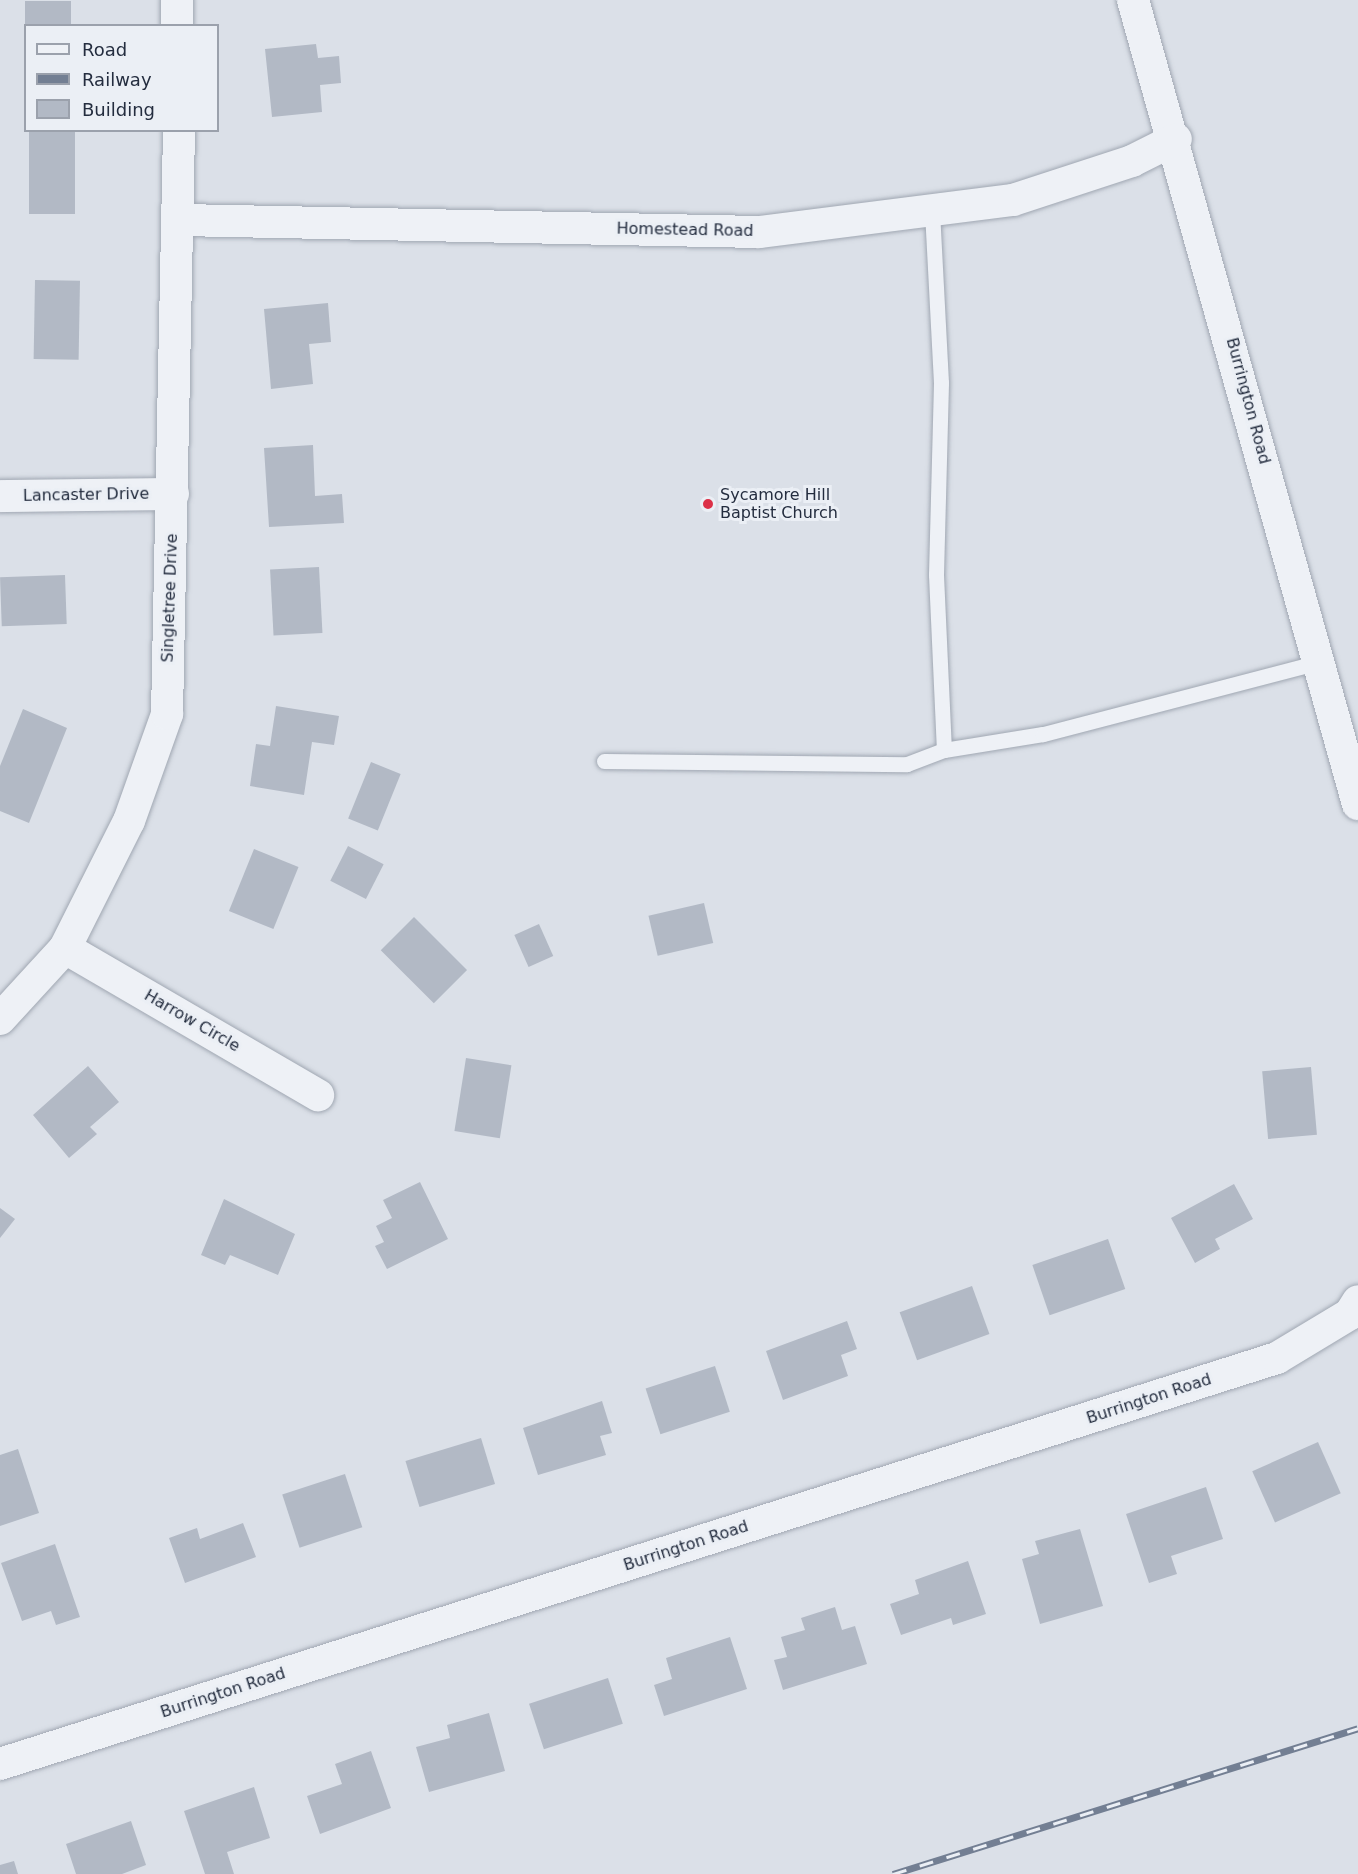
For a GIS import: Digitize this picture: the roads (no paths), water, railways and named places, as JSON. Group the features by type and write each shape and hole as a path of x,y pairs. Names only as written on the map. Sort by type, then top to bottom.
{"street":[{"path":"177,0 177,24"},
{"name":"Burrington Road","path":"1133,0 1176,139 1358,804"},
{"name":"Singletree Drive","path":"0,1019 65,948 129,821 167,714 180,220 179,132"},
{"name":"Homestead Road","path":"180,220 759,232 1013,200 1132,161 1176,139"},
{"name":"Lancaster Drive","path":"0,496 173,494"},
{"name":"Harrow Circle","path":"65,948 318,1095"},
{"name":"Burrington Road","path":"0,1764 1277,1358 1350,1314 1358,1301"}],"lane":[{"path":"932,211 940,383 936,575 944,750"},
{"path":"604,761 907,764 944,750 1043,734 1319,662"}],"railway":[{"path":"893,1874 1358,1728"}],"place":[{"name":"Sycamore Hill Baptist Church","path":"708,504"}]}
